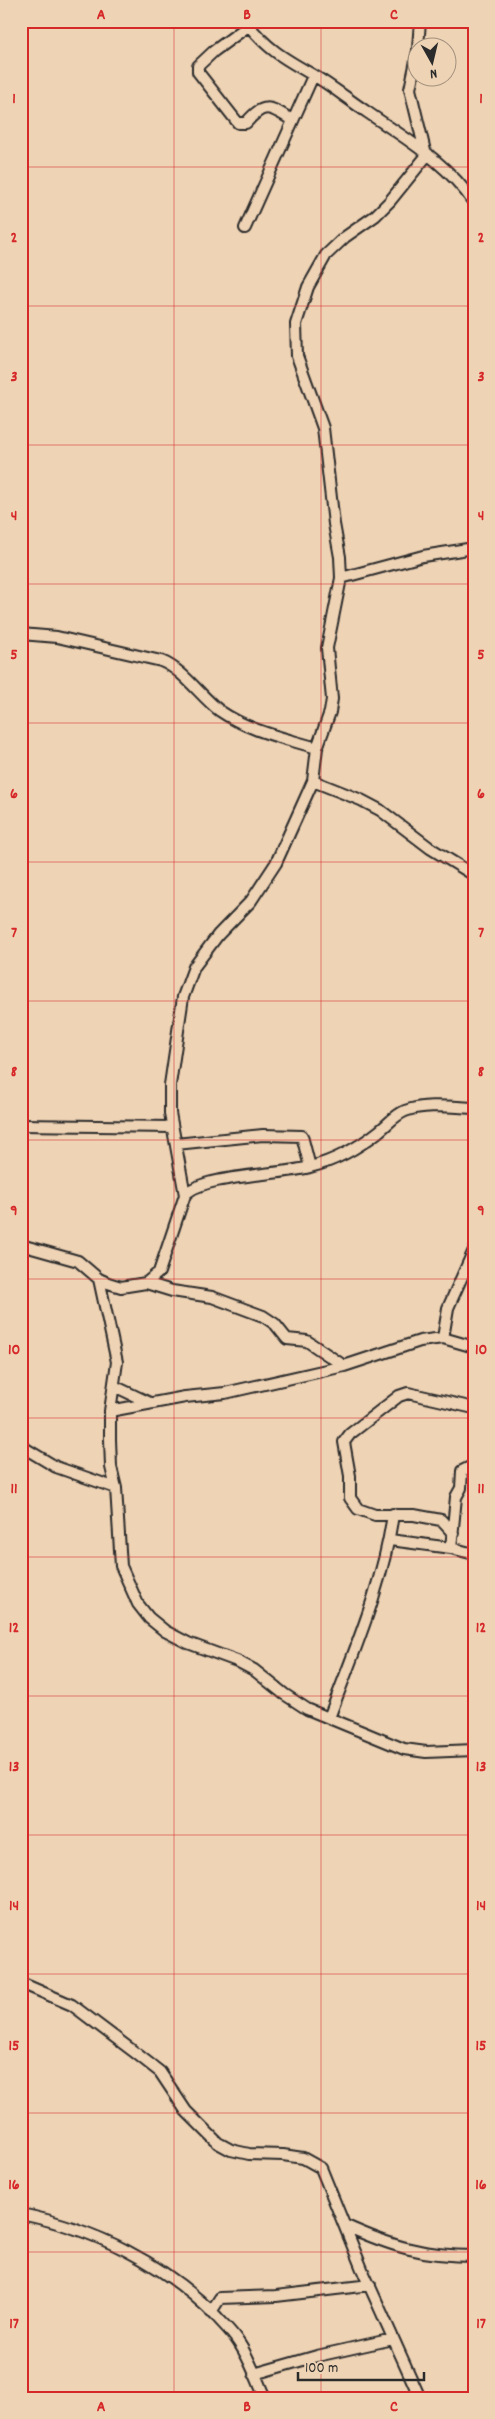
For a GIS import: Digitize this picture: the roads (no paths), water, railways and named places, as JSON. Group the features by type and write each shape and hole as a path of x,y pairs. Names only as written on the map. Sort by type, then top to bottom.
{"street":[{"path":"419,38 420,21"},
{"path":"292,120 278,112 265,108 257,110 246,123 238,123 198,72 198,66 246,23 273,52 313,76 443,165 470,189 474,203"},
{"path":"245,228 313,76"},
{"path":"410,88 426,152"},
{"path":"185,1195 170,1113 171,1076 179,1011 194,967 251,901 264,882 290,832 313,781 317,748 332,699 327,648 341,578 340,557 331,506 326,444 320,414 297,356 296,324 308,286 326,255 345,237 375,216 385,206 426,152"},
{"path":"341,578 423,556 474,548"},
{"path":"21,634 57,637 161,661 168,664 200,696 240,723 268,734 317,748"},
{"path":"313,781 380,810 430,848 474,875"},
{"path":"146,1283 159,1272 185,1195 190,1188 310,1167 347,1152 373,1136 406,1111 435,1106 474,1108"},
{"path":"21,1125 172,1128"},
{"path":"176,1144 263,1135 302,1136 310,1167"},
{"path":"21,1245 78,1261 99,1279 121,1287 146,1283 172,1291 212,1297 262,1316 275,1324 287,1339 307,1341 344,1366"},
{"path":"443,1338 448,1308 474,1250"},
{"path":"99,1279 116,1352 110,1411 111,1467 116,1488 121,1566 131,1591 149,1618 165,1631 188,1643 237,1661 254,1670 299,1704 329,1718 404,1748 426,1752 474,1750"},
{"path":"110,1411 151,1403 225,1393 344,1366 420,1341 443,1338 474,1347"},
{"path":"114,1386 151,1403"},
{"path":"453,1533 445,1522 440,1520 393,1514 375,1515 355,1506 350,1494 350,1476 344,1445 346,1439 400,1396 408,1393 474,1408"},
{"path":"21,1446 56,1467 116,1488"},
{"path":"451,1548 462,1471 474,1465"},
{"path":"329,1718 371,1609 390,1540 393,1514"},
{"path":"390,1540 451,1548 474,1554"},
{"path":"21,1983 72,2005 138,2054 160,2072 186,2112 218,2143 231,2150 249,2154 283,2155 303,2158 314,2163 325,2175 344,2225 420,2398"},
{"path":"21,2214 60,2225 116,2245 156,2267 211,2312 239,2342 265,2398"},
{"path":"344,2225 377,2240 409,2251 444,2256 474,2256"},
{"path":"211,2312 220,2298 276,2296 370,2285"},
{"path":"254,2374 316,2356 393,2339"}]}
